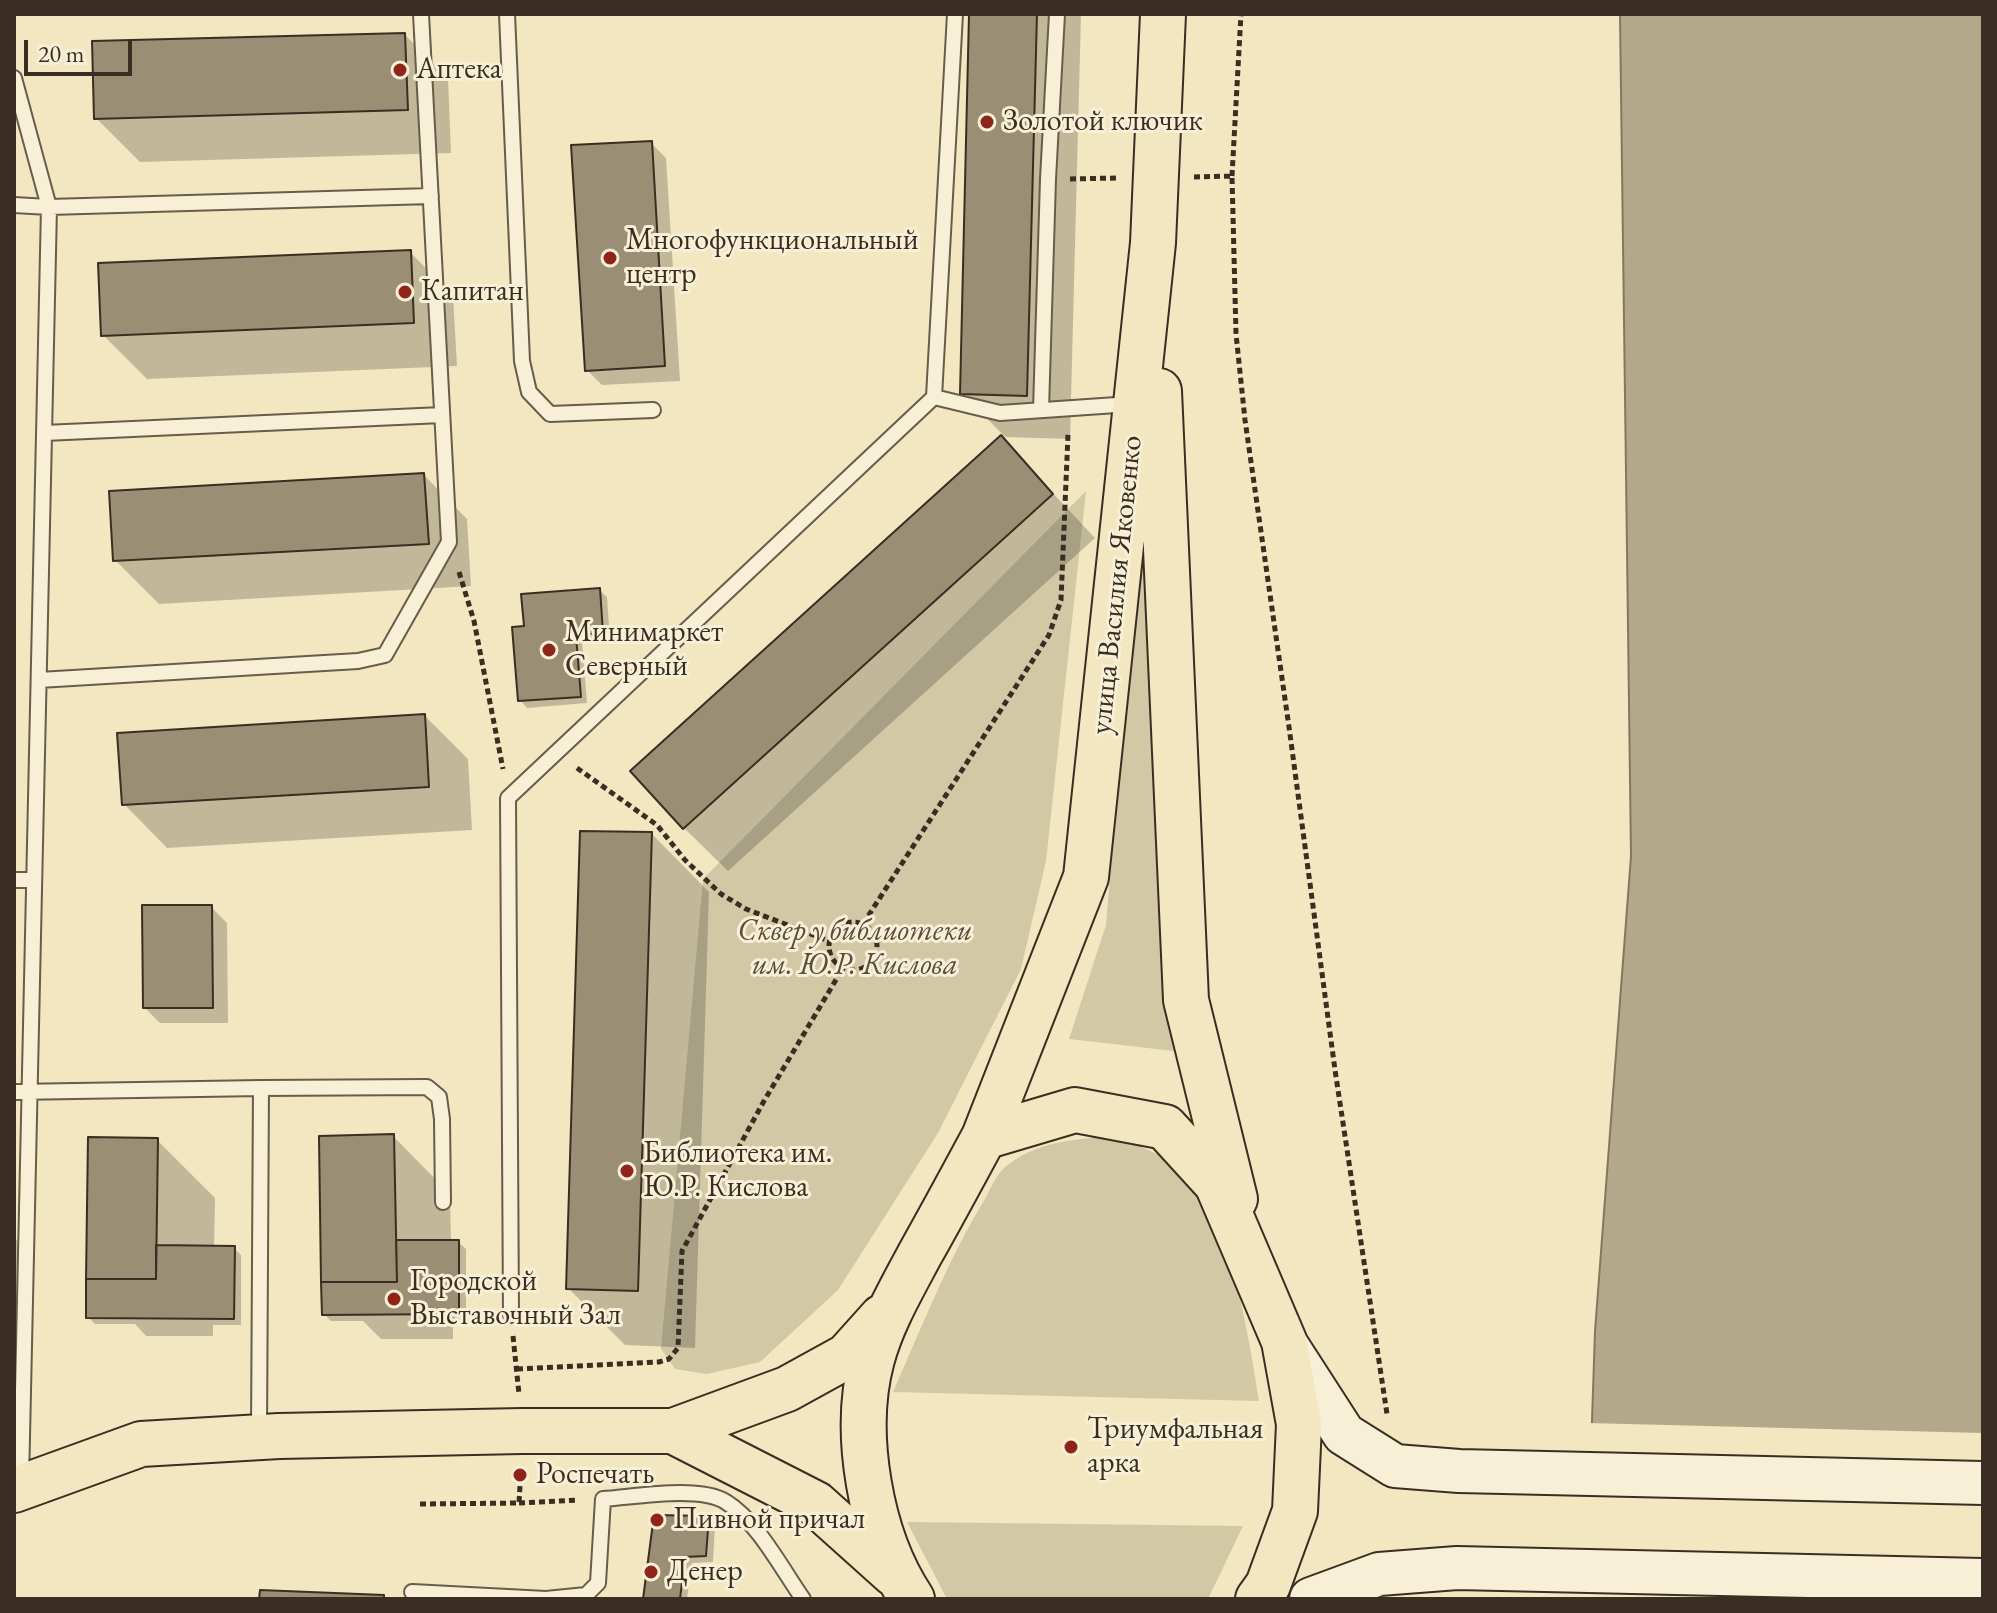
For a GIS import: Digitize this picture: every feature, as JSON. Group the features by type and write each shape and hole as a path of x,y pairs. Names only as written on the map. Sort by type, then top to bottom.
{"main road":[{"name":"улица Василия Яковенко","path":"893,1306 984,1137 1086,877 1153,243 1163,14"},
{"path":"1153,243 1186,1000 1251,1264"},
{"path":"984,1137 1075,1110 1165,1127 1217,1184 1284,1341 1344,1434 1395,1466 1459,1471 1983,1483"},
{"path":"16,1490 141,1444 259,1437 673,1431 787,1389 847,1356 893,1306"},
{"path":"893,1306 872,1360 863,1429 872,1502 904,1588"},
{"path":"1258,1599 1268,1585 1295,1511 1299,1424 1284,1341"},
{"path":"673,1431 816,1504 904,1588"},
{"path":"1311,1599 1379,1574 1457,1568 1983,1580"}],"lane":[{"path":"39,680 358,661 385,655 449,542 421,14"},
{"path":"507,14 522,361 529,392 550,414 653,410"},
{"path":"511,1315 508,798 934,397 955,14"},
{"path":"1041,410 1057,14"},
{"path":"14,78 49,207 34,880 22,1092 16,1490"},
{"path":"14,205 49,207 431,196"},
{"path":"934,397 1000,413 1136,404"},
{"path":"44,433 442,415"},
{"path":"14,880 34,880"},
{"path":"22,1092 427,1087 439,1097 443,1202"},
{"path":"259,1437 261,1088"},
{"path":"412,1592 546,1599 586,1595 598,1583 603,1499 699,1493 724,1500 747,1518 803,1599"}],"path":[{"path":"1241,14 1232,176 1236,334 1245,420 1335,1070 1395,1466"},
{"path":"1048,179 1232,176"},
{"path":"863,924 1049,635 1056,619 1061,600 1069,408"},
{"path":"449,542 474,621 508,798"},
{"path":"557,754 657,825 685,860 721,894 746,909 829,941"},
{"path":"852,921 863,924 872,930 877,940 873,960 854,970 843,968 834,961 829,941 842,924 852,921"},
{"path":"517,1369 659,1362 669,1359 678,1348 682,1251 764,1101 843,968"},
{"path":"519,1503 603,1499"}],"green space":[{"path":"1150,397 1174,1051 1069,1039 1106,925"},
{"name":"Сквер у библиотеки им. Ю.Р. Кислова","path":"1086,491 1046,861 1021,969 938,1133 838,1290 760,1362 707,1374 675,1369 661,1349 703,879"},
{"path":"1113,1137 1157,1154 1177,1166 1207,1205 1219,1230 1237,1288 1259,1401 893,1392 947,1269 1001,1171 1016,1159 1042,1147 1070,1140"},
{"path":"907,1522 1243,1526 1208,1599 947,1599"}],"shaded area":[{"path":"1620,14 1983,14 1983,1599 1586,1599 1595,1331 1631,856"}],"pier":[{"path":"1588,1423 1983,1433 1983,1599 1582,1599"}],"building":[{"path":"969,14 1037,14 1027,396 960,394"},
{"path":"405,33 408,110 94,119 92,41"},
{"path":"652,141 665,366 585,371 571,145"},
{"path":"411,250 414,323 101,336 98,263"},
{"path":"1001,435 1053,494 683,829 630,771"},
{"path":"424,473 429,544 113,561 109,491"},
{"path":"600,588 603,633 576,635 581,697 518,701 512,627 524,626 521,594"},
{"path":"425,714 429,787 122,805 117,733"},
{"path":"580,831 652,832 638,1291 566,1289"},
{"path":"142,905 212,905 213,1008 143,1008"},
{"path":"394,1134 397,1282 321,1282 319,1136"},
{"path":"88,1137 158,1138 156,1279 86,1279"},
{"path":"396,1240 459,1240 459,1314 322,1315 321,1282 397,1282"},
{"path":"156,1245 235,1246 234,1319 86,1318 86,1279 156,1279"},
{"path":"654,1515 709,1516 706,1556 685,1557 680,1599 643,1599"},
{"path":"260,1590 384,1595 384,1599 259,1599"}],"place":[{"name":"Аптека","path":"400,70"},
{"name":"Золотой ключик","path":"987,122"},
{"name":"Многофункциональный центр","path":"610,258"},
{"name":"Капитан","path":"405,292"},
{"name":"Минимаркет Северный","path":"549,650"},
{"name":"Библиотека им. Ю.Р. Кислова","path":"627,1171"},
{"name":"Городской Выставочный Зал","path":"394,1299"},
{"name":"Триумфальная арка","path":"1071,1447"},
{"name":"Роспечать","path":"520,1475"},
{"name":"Пивной причал","path":"657,1520"},
{"name":"Денер","path":"651,1572"}]}
